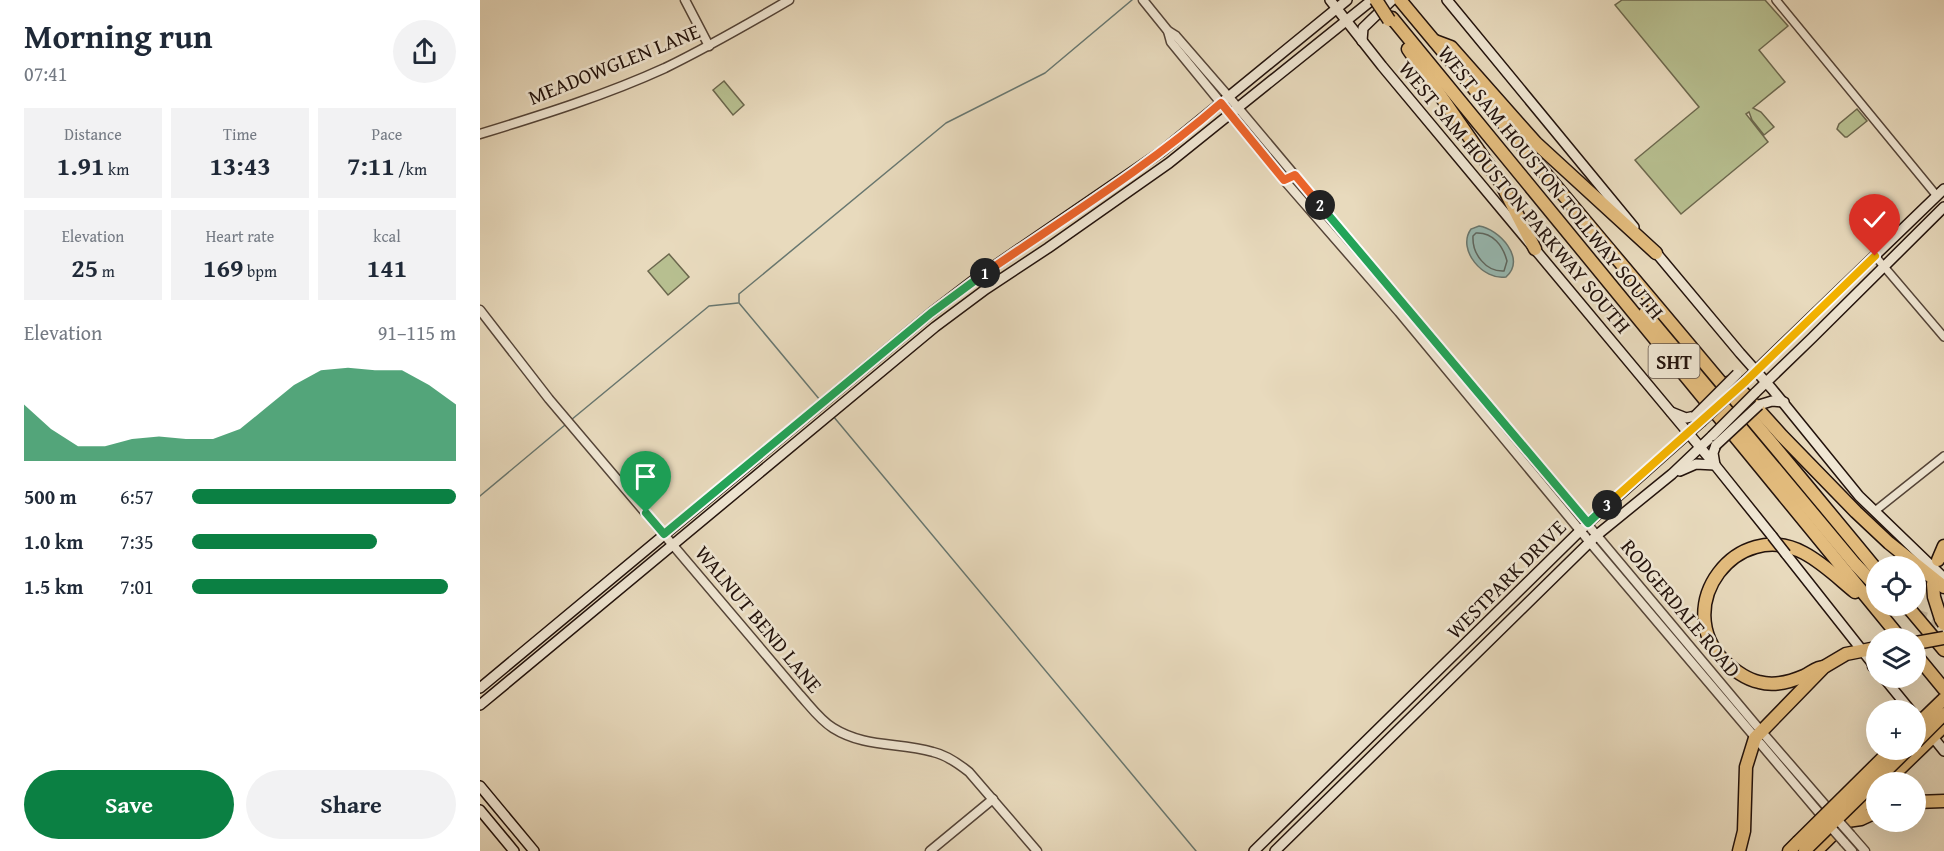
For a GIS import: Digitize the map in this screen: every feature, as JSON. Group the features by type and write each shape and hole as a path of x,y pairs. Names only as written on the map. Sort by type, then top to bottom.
{"highway":[{"path":"1375,0 1391,19 1420,67 1501,183 1535,249"},
{"name":"WEST SAM HOUSTON TOLLWAY SOUTH","path":"1403,4 1866,557"},
{"name":"WEST SAM HOUSTON TOLLWAY SOUTH","path":"1391,19 1866,597"},
{"path":"1434,41 1451,47 1536,143 1656,253"},
{"path":"1553,214 1572,226 1866,576"},
{"path":"1721,381 1737,386 1862,518 1938,586 1934,597 1941,622"},
{"path":"1824,667 1819,667 1796,679 1773,683 1760,683 1733,669 1715,651 1707,634 1704,615 1706,599 1716,574 1737,555 1751,549 1784,546 1803,552 1866,602"},
{"path":"1938,560 1944,546"},
{"name":"WEST SAM HOUSTON TOLLWAY SOUTH","path":"1881,616 1892,628"},
{"path":"1916,616 1944,650"},
{"path":"1926,641 1944,638"},
{"path":"1739,851 1744,831 1746,767 1758,734 1824,667 1846,654 1862,650 1866,652"},
{"path":"1926,668 1944,689"},
{"path":"1926,716 1944,699"},
{"path":"1926,732 1944,714"},
{"path":"1896,772 1939,730"},
{"path":"1802,849 1882,760"},
{"path":"1802,849 1896,760"},
{"path":"1802,849 1866,800"},
{"path":"1926,802 1944,801"},
{"path":"1841,819 1861,819 1866,817"}],"main road":[{"path":"480,688 931,313 1012,254 1161,152 1225,100 1333,4 1347,0"},
{"path":"480,705 935,327 1169,163 1375,0"},
{"path":"1362,41 1362,28 1392,0"},
{"path":"1447,0 1656,253 1784,402 1859,496 1944,578"},
{"name":"WEST SAM HOUSTON PARKWAY SOUTH","path":"1333,4 1715,465 1862,650 1866,652"},
{"path":"1161,152 1169,163"},
{"path":"1931,219 1932,211 1942,193"},
{"name":"WESTPARK DRIVE","path":"1254,851 1588,523 1688,434 1698,419 1746,381 1942,193"},
{"path":"1088,204 1095,215"},
{"name":"WESTPARK DRIVE","path":"1275,851 1597,535 1700,448 1714,440 1755,393 1944,207"},
{"path":"1012,254 1021,267"},
{"path":"931,313 935,327"},
{"path":"1671,412 1686,418 1698,419 1741,368 1740,353"},
{"path":"868,364 878,375"},
{"path":"1672,474 1696,464 1715,465 1714,440 1759,405 1772,401 1784,402"},
{"path":"732,477 741,488"},
{"path":"584,600 593,611"},
{"path":"506,666 515,676"},
{"path":"1892,688 1902,700"},
{"path":"1926,722 1939,730 1944,751"},
{"path":"480,786 534,851"},
{"path":"480,810 514,851"}],"street":[{"path":"685,0 709,46"},
{"name":"MEADOWGLEN LANE","path":"480,134 593,97 663,69 709,46 789,0"},
{"path":"1776,0 1942,193"},
{"name":"RODGERDALE ROAD","path":"1145,2 1168,31 1176,36 1284,180 1402,310 1588,523 1698,665"},
{"name":"RODGERDALE ROAD","path":"1234,111 1295,175 1358,250 1402,310"},
{"path":"1284,180 1295,175"},
{"path":"1351,256 1358,250"},
{"path":"1875,256 1944,337"},
{"name":"WALNUT BEND LANE","path":"480,310 562,414 823,720 832,728 856,739 935,752 959,764 969,772 1037,851"},
{"name":"RODGERDALE ROAD","path":"1460,379 1509,446 1589,543 1758,734 1852,851"},
{"path":"1509,446 1516,440"},
{"path":"1875,512 1944,456"},
{"name":"RODGERDALE ROAD","path":"1758,734 1841,819 1865,851"},
{"path":"930,851 993,799"}],"green space":[{"path":"1622,0 1765,0 1788,26 1759,50 1785,82 1753,108 1761,112 1774,127 1764,135 1752,120 1749,112 1746,114 1768,142 1681,214 1635,160 1699,107 1615,5"},
{"path":"724,81 744,105 733,115 713,90"},
{"path":"1857,109 1867,121 1845,137 1837,129 1839,124"},
{"path":"669,254 689,277 668,295 648,271"}],"water":[{"path":"1479,226 1495,233 1508,246 1513,262 1512,270 1506,277 1498,277 1481,269 1470,254 1467,237 1471,229"}],"waterway":[{"path":"820,400 739,303 739,294 946,123 1045,73 1132,0"},
{"path":"571,420 709,306 738,303"},
{"path":"833,416 1196,851"},
{"path":"480,496 565,425"}],"tunnel":[{"path":"1918,616 1937,622"}],"route":[{"path":"646,513 664,534 958,292 1132,173 1221,103 1284,180 1295,175 1588,523 1746,381 1875,256"}]}
